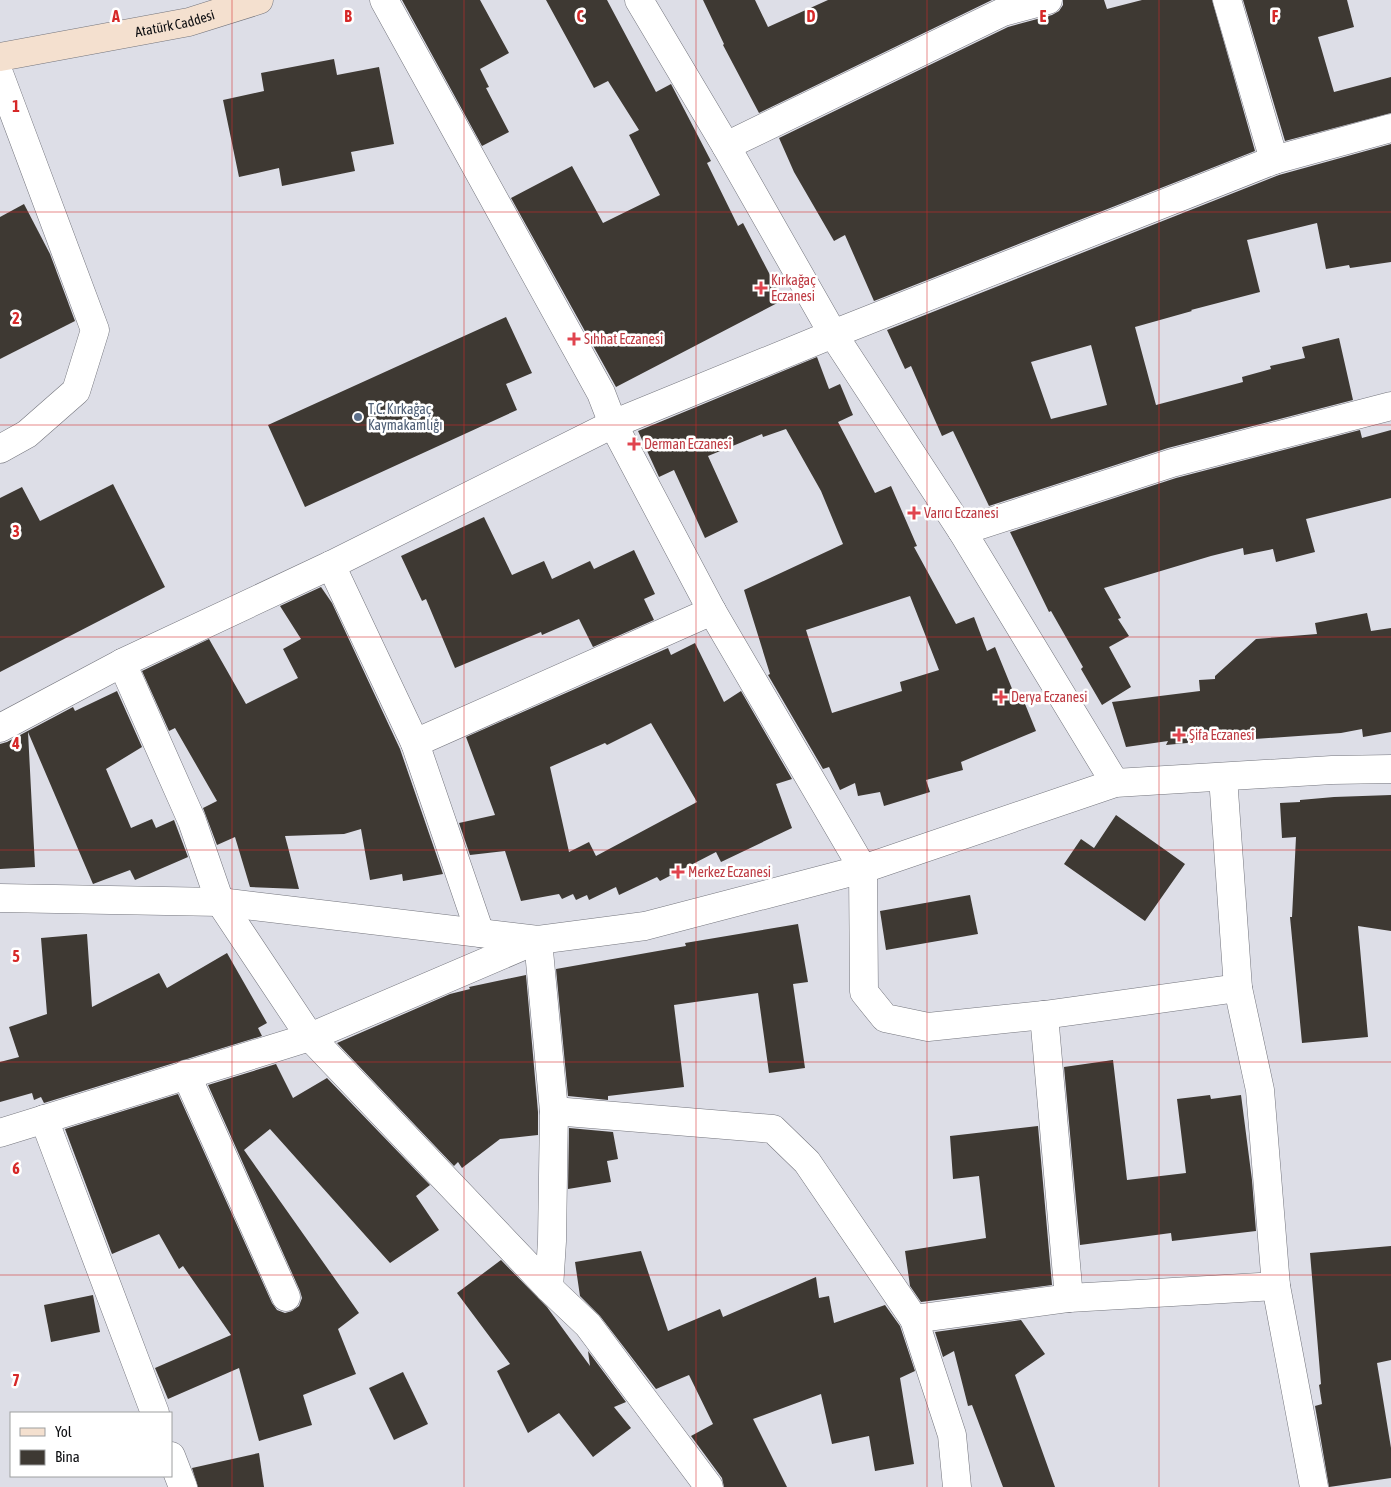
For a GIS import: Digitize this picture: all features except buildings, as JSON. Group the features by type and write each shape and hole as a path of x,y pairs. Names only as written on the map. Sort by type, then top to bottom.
{"main road":[{"name":"Atatürk Caddesi","path":"0,57 189,22 259,0"}],"street":[{"path":"384,0 601,393 613,424 712,611 863,869 864,992 885,1018 928,1026 1044,1015 1238,988"},
{"path":"639,0 726,146 833,334 962,531 1114,784"},
{"path":"726,146 1003,12 1048,0"},
{"path":"1227,0 1274,160"},
{"path":"0,76 95,330 76,391 27,434 0,449"},
{"path":"0,728 122,663 332,565 613,424 833,334 1274,160 1391,128"},
{"path":"962,531 1172,463 1391,406"},
{"path":"332,565 415,743 480,934"},
{"path":"415,743 712,611"},
{"path":"122,663 192,821 220,902 310,1037 549,1288 588,1324 709,1487"},
{"path":"0,898 220,902 538,940 645,926 863,869 1114,784 1332,770 1391,770"},
{"path":"1222,777 1238,988 1260,1090 1276,1286 1314,1487"},
{"path":"0,1133 310,1037 538,940"},
{"path":"538,940 554,1111 552,1241 549,1288"},
{"path":"1044,1015 1069,1298"},
{"path":"186,1074 286,1297"},
{"path":"554,1111 773,1129 807,1162 914,1319 952,1435 957,1487"},
{"path":"44,1119 155,1412"},
{"path":"914,1319 1069,1298 1276,1286"},
{"path":"172,1459 183,1487"}],"place":[{"name":"Kırkağaç Eczanesi","path":"761,288"},
{"name":"Sıhhat Eczanesi","path":"574,339"},
{"name":"T.C. Kırkağaç Kaymakamlığı","path":"358,417"},
{"name":"Derman Eczanesi","path":"634,444"},
{"name":"Varıcı Eczanesi","path":"914,513"},
{"name":"Derya Eczanesi","path":"1001,697"},
{"name":"Şifa Eczanesi","path":"1179,735"},
{"name":"Merkez Eczanesi","path":"678,872"}]}
